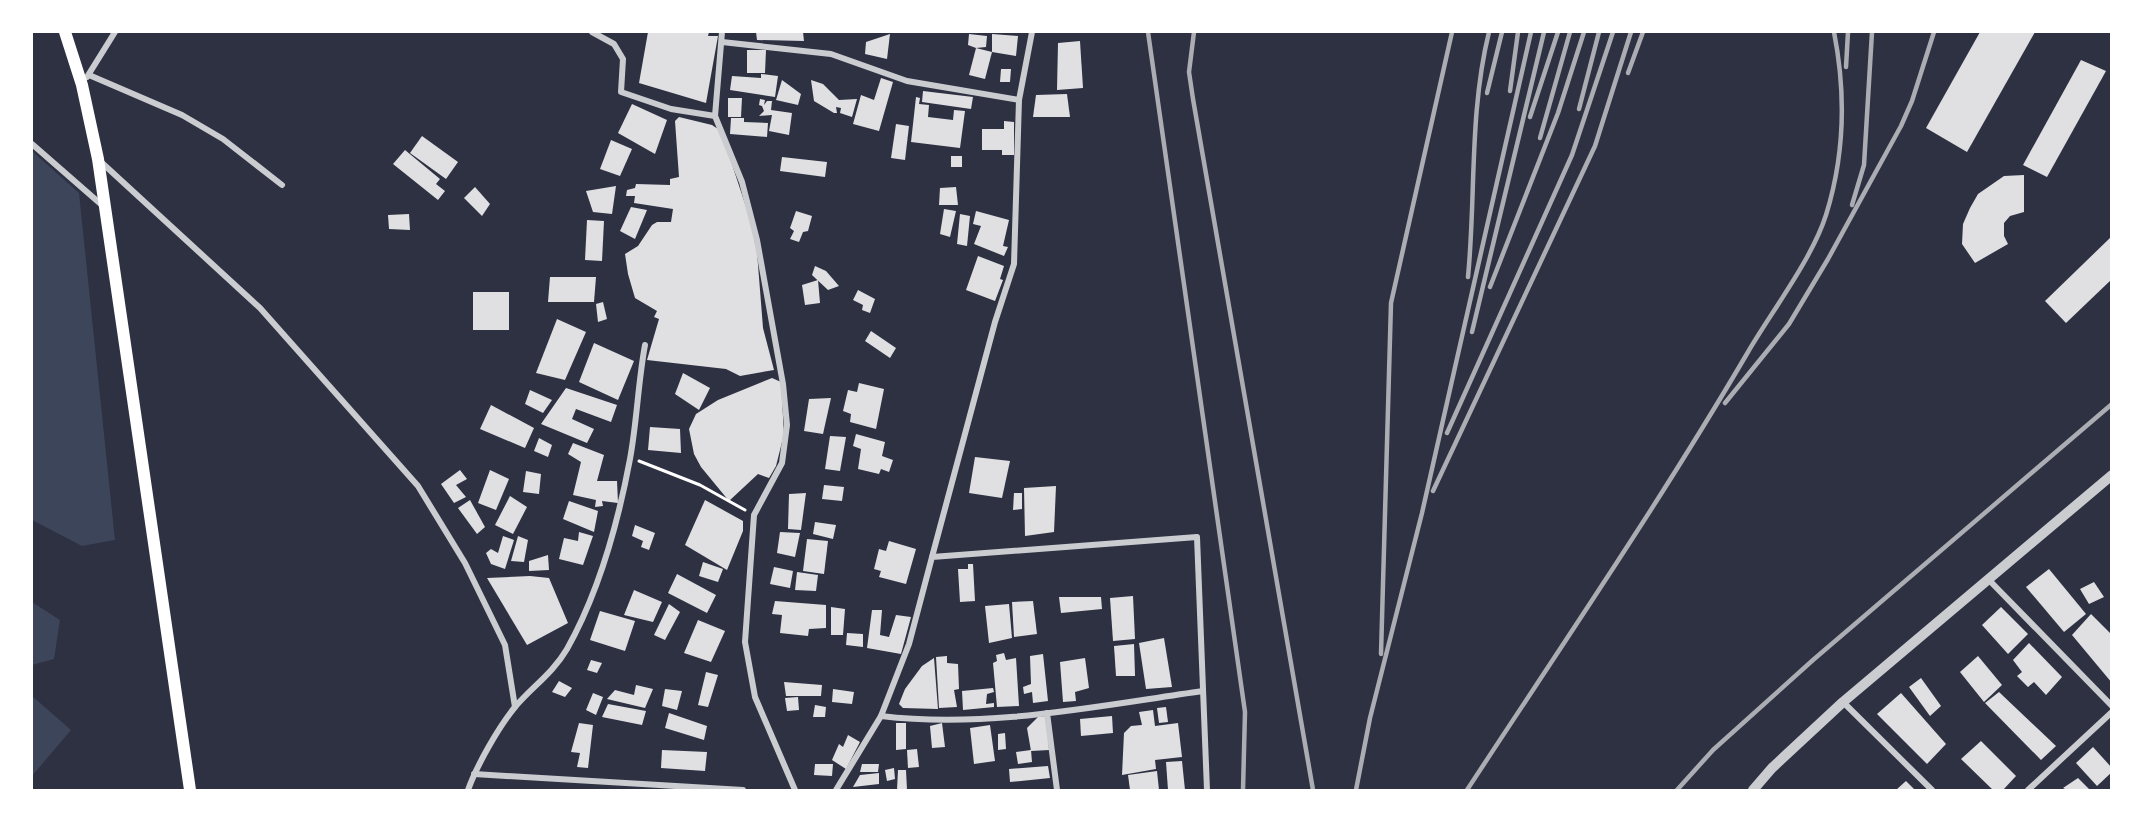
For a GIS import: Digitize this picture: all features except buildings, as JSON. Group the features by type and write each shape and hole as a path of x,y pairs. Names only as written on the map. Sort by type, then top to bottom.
{"main road":[{"path":"65,32 86,80 190,790"}],"street":[{"path":"115,32 86,80 182,115 224,139 282,186"},
{"path":"592,32 614,44 623,59 621,92 671,109 715,116"},
{"path":"722,32 715,116 742,182 757,240 783,384 787,425 782,463 754,515 745,642 754,697 795,790"},
{"path":"836,790 881,717 909,644 995,322 1014,264 1019,100 1032,32"},
{"path":"722,42 831,54 907,81 1019,100"},
{"path":"32,144 106,208"},
{"path":"98,159 260,308 418,486 465,563 505,645 515,707"},
{"path":"468,790 474,774 515,707 549,675 566,650 582,617 606,553 630,457 645,345"},
{"path":"1753,790 1772,768 1843,702 2112,475"},
{"path":"932,557 1197,537 1207,790"},
{"path":"1988,579 2112,706"},
{"path":"881,717 925,722 1047,713 1203,691"},
{"path":"1843,702 1932,790"},
{"path":"2028,790 2112,712"},
{"path":"1047,713 1057,790"},
{"path":"474,774 743,790"}],"path":[{"path":"630,457 700,485 754,515"}],"shaded area":[{"path":"32,151 79,193 115,540 82,546 32,520"},
{"path":"32,602 60,620 54,659 32,665"},
{"path":"32,696 71,730 32,776"}],"railway":[{"path":"1148,32 1245,712 1243,790"},
{"path":"1194,32 1189,72 1193,99 1313,790"},
{"path":"1381,654 1391,303 1452,32"},
{"path":"1468,277 1478,93 1489,32"},
{"path":"1487,93 1502,32"},
{"path":"1510,91 1518,32"},
{"path":"1356,790 1370,718 1422,513 1531,32"},
{"path":"1472,332 1544,32"},
{"path":"1530,117 1558,32"},
{"path":"1540,138 1570,32"},
{"path":"1490,287 1558,113 1584,32"},
{"path":"1579,109 1599,32"},
{"path":"1447,433 1572,155 1613,32"},
{"path":"1433,491 1595,146 1631,32"},
{"path":"1628,73 1643,32"},
{"path":"1467,790 1715,408 1791,285 1820,232 1837,169 1842,124 1842,101 1834,32"},
{"path":"1846,67 1848,32"},
{"path":"1852,205 1864,165 1872,32"},
{"path":"1725,403 1789,324 1828,259 1901,126 1912,101 1934,32"},
{"path":"1677,790 1713,750 1813,660 2112,404"}]}
